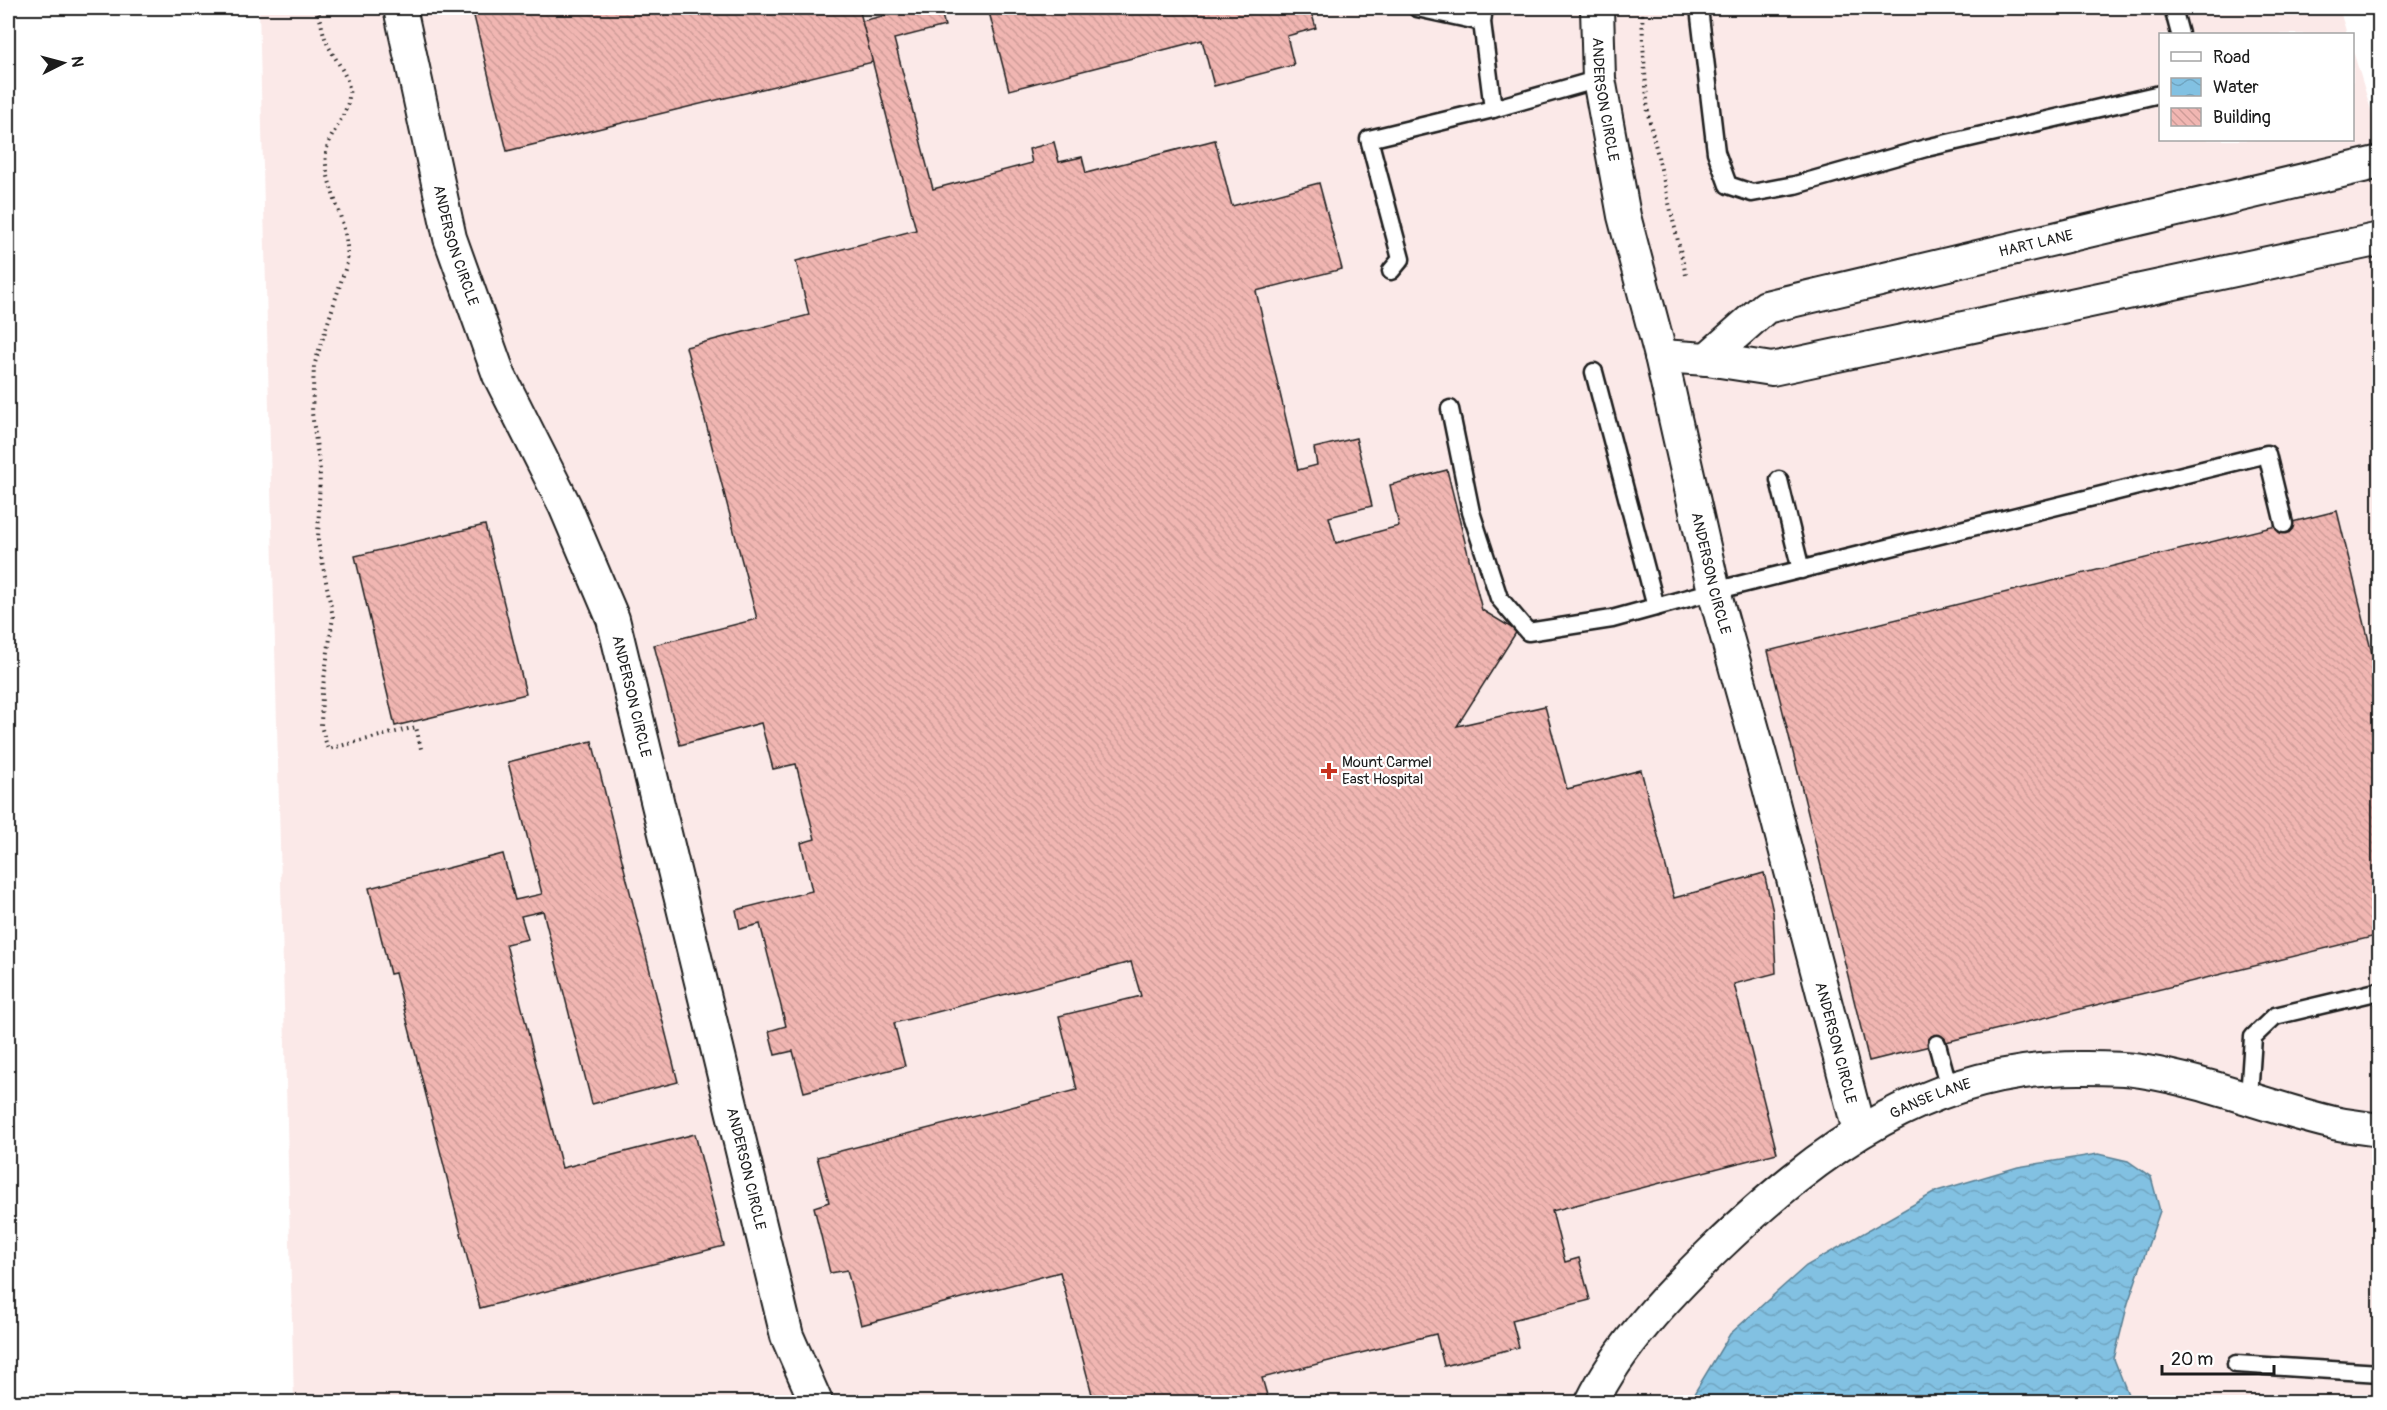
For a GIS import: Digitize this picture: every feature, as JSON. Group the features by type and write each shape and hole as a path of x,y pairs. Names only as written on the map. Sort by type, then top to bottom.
{"street":[{"name":"ANDERSON CIRCLE","path":"400,8 450,238 499,375 566,506 613,619 787,1336 816,1402"},
{"name":"ANDERSON CIRCLE","path":"1597,8 1599,79 1624,216 1661,356 1714,591 1769,787 1859,1131"},
{"name":"HART LANE","path":"1707,359 1766,307 2379,162"},
{"path":"1661,356 1707,359 1772,369 2379,239"},
{"name":"GANSE LANE","path":"1592,1402 1619,1357 1679,1285 1746,1219 1814,1163 1859,1131 1884,1117 1949,1088 2030,1070 2097,1068 2140,1070 2249,1097 2333,1122 2379,1130"}],"lane":[{"path":"1417,8 1483,15 1493,109"},
{"path":"1699,8 1716,152 1728,185 1752,193 1795,185 1936,146 2159,94"},
{"path":"2173,8 2180,33"},
{"path":"1391,271 1401,259 1369,139 1493,109 1599,79"},
{"path":"1594,372 1656,607"},
{"path":"1450,409 1471,512 1499,598 1528,632 1612,620 1714,591 2268,454 2284,524"},
{"path":"1779,480 1801,570"},
{"path":"2249,1097 2253,1037 2275,1016 2379,991"},
{"path":"1937,1044 1949,1088"},
{"path":"2236,1365 2379,1373"}],"path":[{"path":"317,8 326,41 349,85 350,94 348,104 328,142 326,152 328,177 347,245 347,263 314,366 312,382 312,412 320,470 318,541 333,617 322,693 321,726 328,749 416,727 422,753"},
{"path":"1642,8 1642,44 1648,114 1686,275"}],"shaded area":[{"name":"Mount Carmel East Hospital","path":"259,8 2339,8 2347,33 2159,33 2159,141 2354,141 2354,54 2379,136 2379,1402 294,1402"}],"water":[{"path":"2098,1154 2128,1161 2151,1177 2160,1211 2128,1303 2114,1359 2131,1402 1689,1402 1730,1334 1806,1266 1937,1191 2018,1167"}],"building":[{"path":"472,8 859,8 873,62 507,151"},
{"name":"Mount Carmel East Hospital","path":"914,8 940,8 945,26 894,39 933,189 1032,163 1029,149 1054,142 1059,162 1082,157 1086,173 1215,140 1232,206 1319,183 1342,269 1256,291 1298,470 1317,465 1314,448 1356,438 1372,506 1329,517 1336,543 1399,526 1390,485 1447,470 1482,610 1517,631 1457,726 1545,706 1567,789 1641,770 1674,898 1764,873 1773,912 1776,973 1734,984 1777,1153 1552,1211 1565,1262 1579,1258 1590,1300 1512,1320 1519,1347 1444,1366 1436,1334 1262,1378 1269,1402 1094,1402 1060,1272 861,1325 847,1270 830,1273 814,1207 829,1202 817,1157 1077,1090 1059,1016 1141,996 1131,962 894,1023 905,1066 804,1092 793,1051 775,1055 769,1031 786,1026 760,924 740,929 736,910 812,891 801,843 815,839 796,764 773,769 761,723 680,745 654,645 757,619 686,347 809,315 796,261 916,230 862,21"},
{"path":"988,8 1310,8 1316,28 1287,36 1294,65 1214,86 1202,40 1009,90"},
{"path":"2337,511 2380,686 2380,935 1869,1061 1768,651"},
{"path":"485,525 526,694 395,726 355,556"},
{"path":"592,741 678,1082 592,1104 543,911 521,916 528,939 506,944 562,1168 695,1134 724,1246 480,1308 395,973 390,974 369,888 503,854 515,900 542,894 508,762"}],"place":[{"name":"Mount Carmel East Hospital","path":"1329,771"}]}
